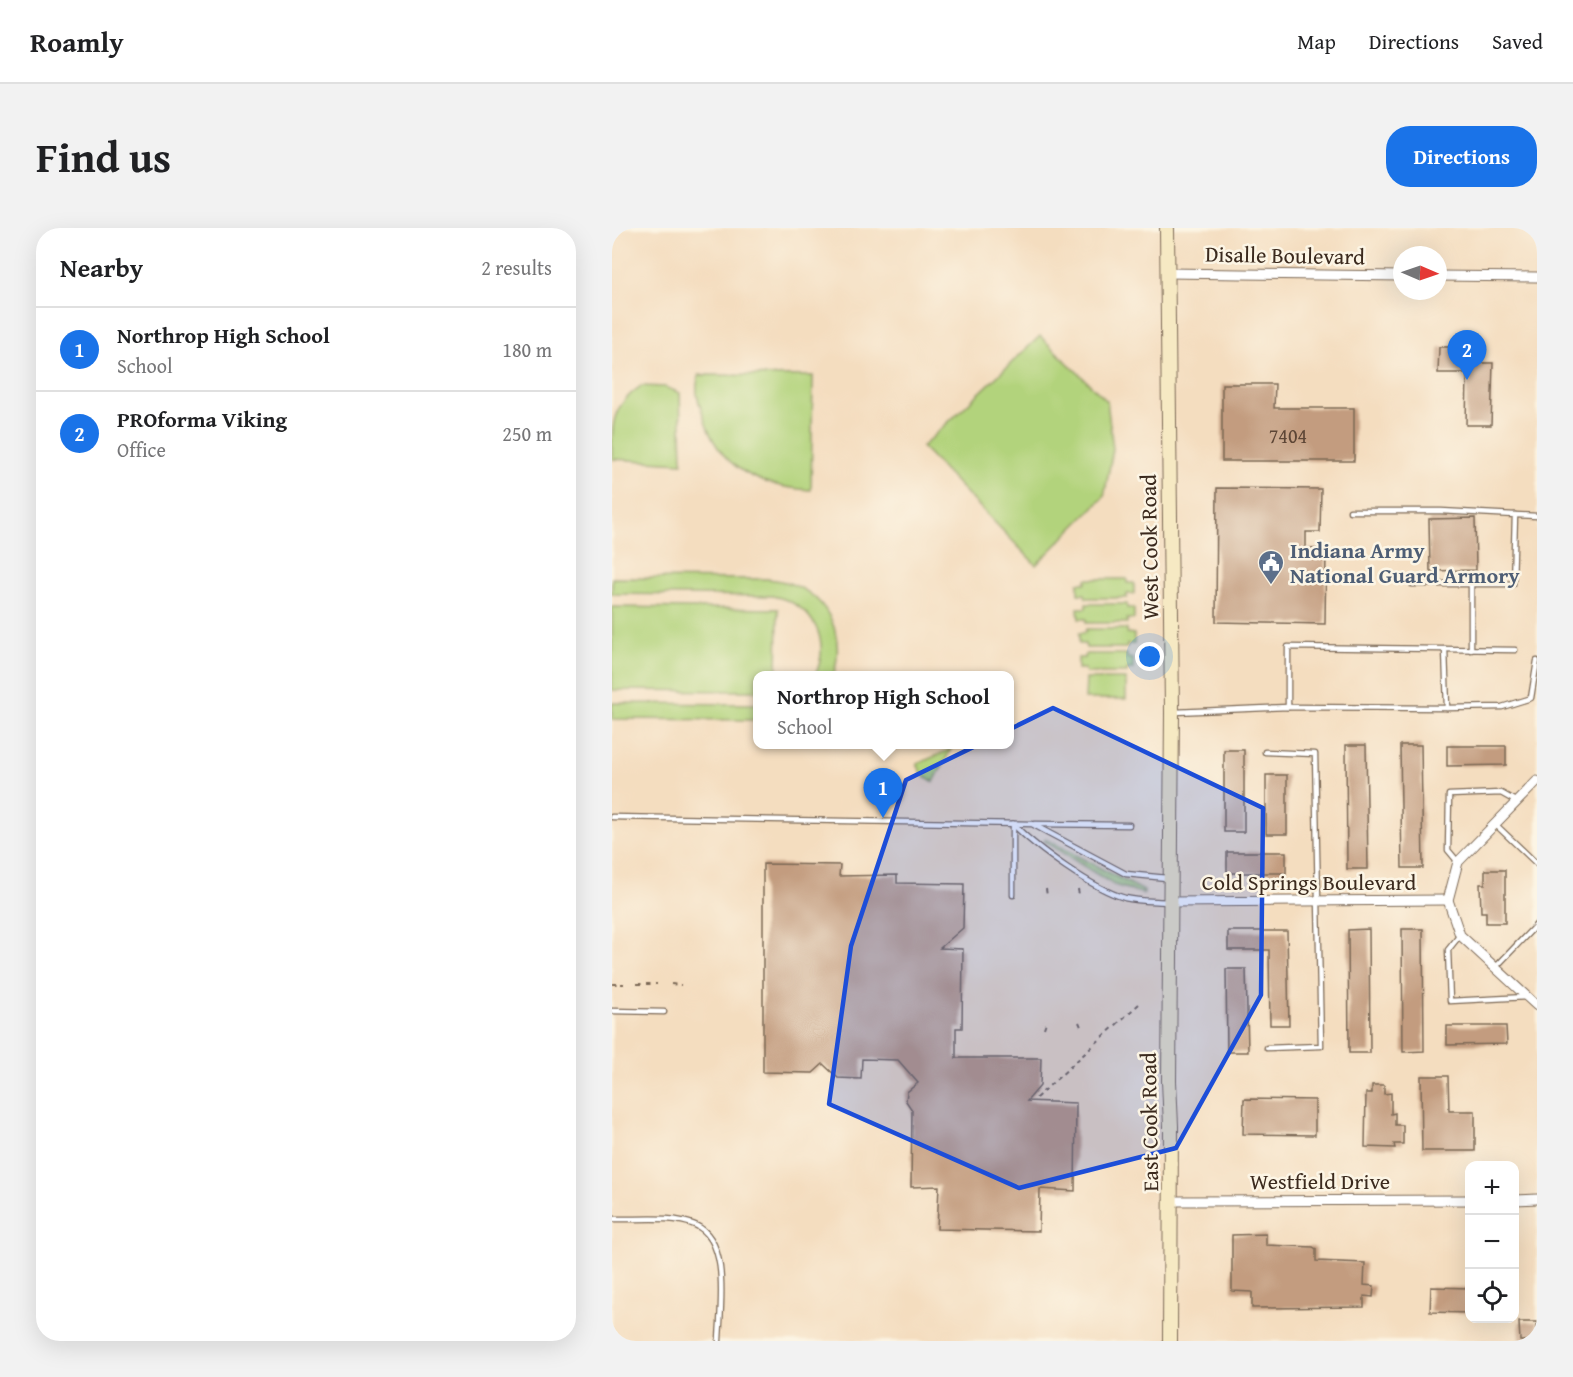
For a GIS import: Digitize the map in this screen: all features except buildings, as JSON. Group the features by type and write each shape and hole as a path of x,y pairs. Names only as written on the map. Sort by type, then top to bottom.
{"main road":[{"name":"West Cook Road","path":"1167,228 1172,712 1170,902"},
{"name":"East Cook Road","path":"1170,902 1170,1341"}],"street":[{"name":"Disalle Boulevard","path":"1167,273 1393,276"},
{"path":"1447,276 1537,277"},
{"path":"1458,862 1537,781"},
{"name":"Cold Springs Boulevard","path":"1458,862 1448,900 1460,936 1537,1006"},
{"name":"Cold Springs Boulevard","path":"1170,902 1318,903 1448,900"},
{"path":"1519,1200 1537,1199"},
{"name":"Westfield Drive","path":"1171,1201 1465,1200"}],"lane":[{"path":"1350,511 1441,511 1537,516"},
{"path":"1412,584 1513,584 1515,514"},
{"path":"1471,583 1472,650"},
{"path":"1288,707 1288,647 1515,650"},
{"path":"1445,650 1447,708"},
{"path":"1172,712 1288,707 1502,707 1531,698 1537,662"},
{"path":"1265,752 1315,754 1321,1046 1268,1048"},
{"path":"1458,862 1448,850 1449,795 1501,793 1517,802"},
{"path":"612,817 1129,825"},
{"path":"1013,824 1013,895"},
{"path":"1013,824 1029,841 1092,882 1125,898 1170,902"},
{"path":"1032,824 1125,873 1170,879"},
{"path":"1496,824 1537,864"},
{"path":"1495,968 1537,924"},
{"path":"1460,936 1448,950 1450,1001 1528,997"},
{"path":"612,1011 664,1012"},
{"path":"612,1219 662,1220 694,1225 703,1229 714,1243 720,1262 719,1341"}],"path":[{"path":"1046,889 1047,896"},
{"path":"1078,889 1079,895"},
{"path":"612,984 624,984"},
{"path":"637,984 657,984"},
{"path":"671,984 681,985"},
{"path":"1036,1098 1140,1003"},
{"path":"1044,1028 1046,1022"},
{"path":"1079,1023 1082,1029"}],"highlighted area":[{"path":"1053,708 1263,808 1261,995 1176,1148 1019,1188 829,1104 851,946 906,780"}],"green space":[{"path":"1040,336 1107,401 1113,449 1104,497 1036,565 922,447"},
{"path":"699,375 813,376 811,490 792,488 757,479 730,461 719,449 703,415 697,390"},
{"path":"641,386 665,387 680,393 682,463 612,459 612,434 619,408 631,393"},
{"path":"612,578 768,579 786,582 815,598 833,623 837,656 834,671 817,671 821,648 814,624 807,614 785,600 772,596 612,594"},
{"path":"1086,579 1127,579 1127,583 1134,583 1134,594 1127,594 1127,598 1086,598 1085,594 1078,594 1078,583 1086,583"},
{"path":"1086,604 1127,604 1127,608 1134,608 1134,619 1127,619 1127,623 1086,623 1086,619 1079,619 1078,608 1086,608"},
{"path":"612,607 778,609 777,671 753,671 753,691 612,690"},
{"path":"1086,629 1127,629 1127,633 1134,634 1134,644 1127,644 1127,648 1086,648 1085,644 1079,644 1079,633 1085,633"},
{"path":"1086,654 1127,654 1127,658 1133,659 1133,669 1127,669 1127,673 1086,673 1085,669 1078,669 1078,658 1085,658"},
{"path":"1086,679 1126,679 1126,699 1085,699"},
{"path":"612,703 753,704 753,720 612,719"},
{"path":"951,749 934,782 923,775 917,764"},
{"path":"1045,839 1144,891 1144,894 1114,885 1044,841"}],"place":[{"name":"PROforma Viking","path":"1467,380"},
{"name":"Indiana Army National Guard Armory","path":"1271,586"},
{"name":"Northrop High School","path":"883,818"}]}
